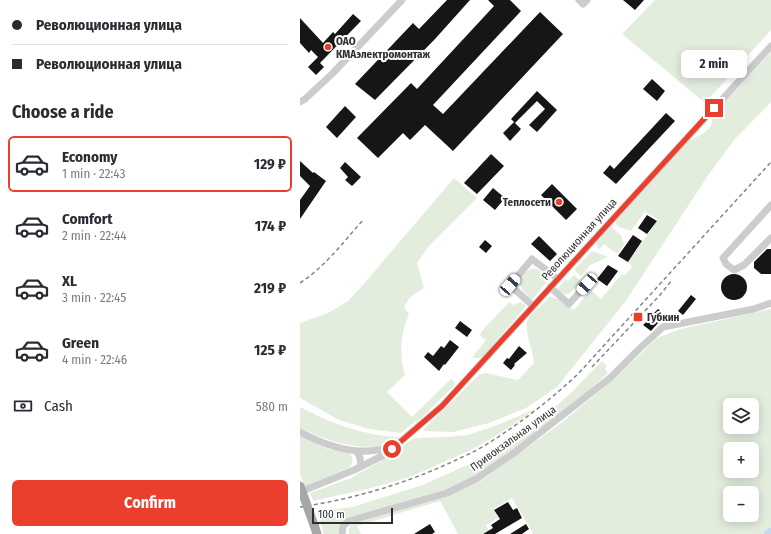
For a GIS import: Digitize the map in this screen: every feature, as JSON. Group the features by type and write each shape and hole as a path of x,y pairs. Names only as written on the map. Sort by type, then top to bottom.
{"main road":[{"path":"300,486 316,530"}],"street":[{"path":"300,102 334,73 402,0"},
{"path":"579,0 583,4 587,0"},
{"name":"Революционная улица","path":"300,492 360,467 386,454 442,406 771,46"},
{"path":"771,205 723,258 726,264 734,270 744,265 771,238"},
{"path":"533,306 510,285 532,259 558,279"},
{"path":"550,287 569,304 587,284"},
{"name":"Привокзальная улица","path":"342,534 344,526 349,521 447,493 476,479 514,454 610,378 639,348 663,327 754,309 771,303"},
{"path":"300,432 337,447 356,451 375,450 398,444"},
{"path":"356,451 360,458 360,467"}],"green space":[{"path":"655,0 771,0 771,30 705,103 622,34"},
{"path":"771,52 771,102 735,139 709,174 625,302 557,387 526,408 489,423 453,432 422,431 480,374 486,373 518,380 534,363 527,329 528,319 550,296 555,299 560,299 574,310 591,290 601,299 621,275 625,275 632,267 628,262 658,220 645,211 631,231 617,226 616,221 689,141 704,133 711,126 715,112"},
{"path":"454,178 477,198 429,246 417,263 424,288 410,297 404,307 409,314 401,344 405,375 387,392 412,417 451,379 455,382 454,386 417,422 416,421 401,433 369,429 339,420 300,398 300,323 328,313 348,301"},
{"path":"611,227 621,235 624,245 617,254 604,244 600,249 598,248 596,243"},
{"path":"592,251 608,257 590,265 581,276 574,270"},
{"path":"531,269 537,269 549,279 532,300 524,292 520,284 521,276"},
{"path":"574,275 581,281 569,294 563,294 557,289 566,279 568,281"},
{"path":"509,302 513,305 521,302 526,306 484,356 473,358 486,340 480,336 481,332"},
{"path":"771,309 771,534 532,534 533,533 512,498 493,509 498,518 486,525 489,530 482,534 458,534 440,501 357,526 361,534 349,534 351,524 452,494 481,481 561,423 614,379 657,338 681,329"},
{"path":"602,361 607,366 605,369 608,373 576,402 484,472 453,487 413,501 350,517 342,524 338,534 324,534 317,514 318,512 352,507 423,485 467,465 493,450 554,408"},
{"path":"300,407 348,428 374,434 400,437 388,445 378,447 353,446 335,442 300,428"},
{"path":"537,408 502,432 471,450 410,477 371,488 313,501 310,493 351,478 386,458 414,438 468,435 500,424"},
{"path":"300,436 328,449 349,453 352,460 350,467 305,487 300,474"}],"building":[{"path":"447,0 470,0 435,39 375,100 355,84 413,23 419,29"},
{"path":"488,0 510,0 521,11 433,105 443,114 540,12 563,34 453,151 425,125 410,140 403,133 378,158 357,138 411,83 417,89 494,6"},
{"path":"623,0 644,0 635,10"},
{"path":"353,14 361,21 320,63 324,67 316,75 308,67 318,57 311,50 309,53 300,43 300,18 323,43 333,32 335,34"},
{"path":"652,79 665,91 657,101 643,89"},
{"path":"537,91 557,110 537,132 529,125 545,109 537,101 515,123 511,119"},
{"path":"345,106 356,117 337,138 326,127"},
{"path":"666,113 675,121 616,184 603,173 610,165 614,169"},
{"path":"514,122 521,129 510,141 503,133"},
{"path":"491,154 504,166 477,194 464,183"},
{"path":"300,161 313,173 314,172 326,181 300,219 300,200 310,186 300,176"},
{"path":"345,162 361,177 352,186 345,180 348,177 340,168"},
{"name":"Теплосети","path":"552,184 577,209 566,220 541,195"},
{"path":"493,188 505,198 495,210 483,200"},
{"path":"647,215 657,221 647,234 638,228"},
{"path":"633,235 642,241 628,262 618,256"},
{"path":"539,236 557,254 550,261 531,244"},
{"path":"485,240 492,246 486,253 479,247"},
{"path":"767,249 771,249 771,274 761,274 754,268 754,262"},
{"path":"608,265 618,271 607,286 597,279"},
{"path":"734,274 743,278 747,287 743,296 734,300 725,296 721,287 725,278"},
{"path":"691,295 696,299 683,315 678,311"},
{"path":"658,309 665,315 651,331 643,325 655,314 654,313"},
{"path":"460,321 472,330 467,337 455,328"},
{"path":"450,340 459,347 439,371 424,357 428,352 433,356 441,346 444,348"},
{"path":"519,346 527,353 514,364 515,365 511,370 503,363 507,358 509,359"},
{"path":"508,502 513,510 517,508 522,518 495,534 483,534 493,528 491,525 500,519 494,510"},
{"path":"430,524 435,532 432,534 414,534"},
{"path":"526,524 529,529 522,534 510,534"}],"railway":[{"path":"300,507 340,500 378,490 417,477 484,446 521,421 556,394 578,374 771,162"},
{"path":"300,283 318,269 364,219"},
{"path":"592,367 660,295 672,280"}],"place":[{"name":"ОАО КМАэлектромонтаж","path":"328,47"},
{"name":"Теплосети","path":"559,202"},
{"name":"Губкин","path":"638,317"}],"route":[{"path":"392,449 442,406 480,366 598,234 714,108"}]}
